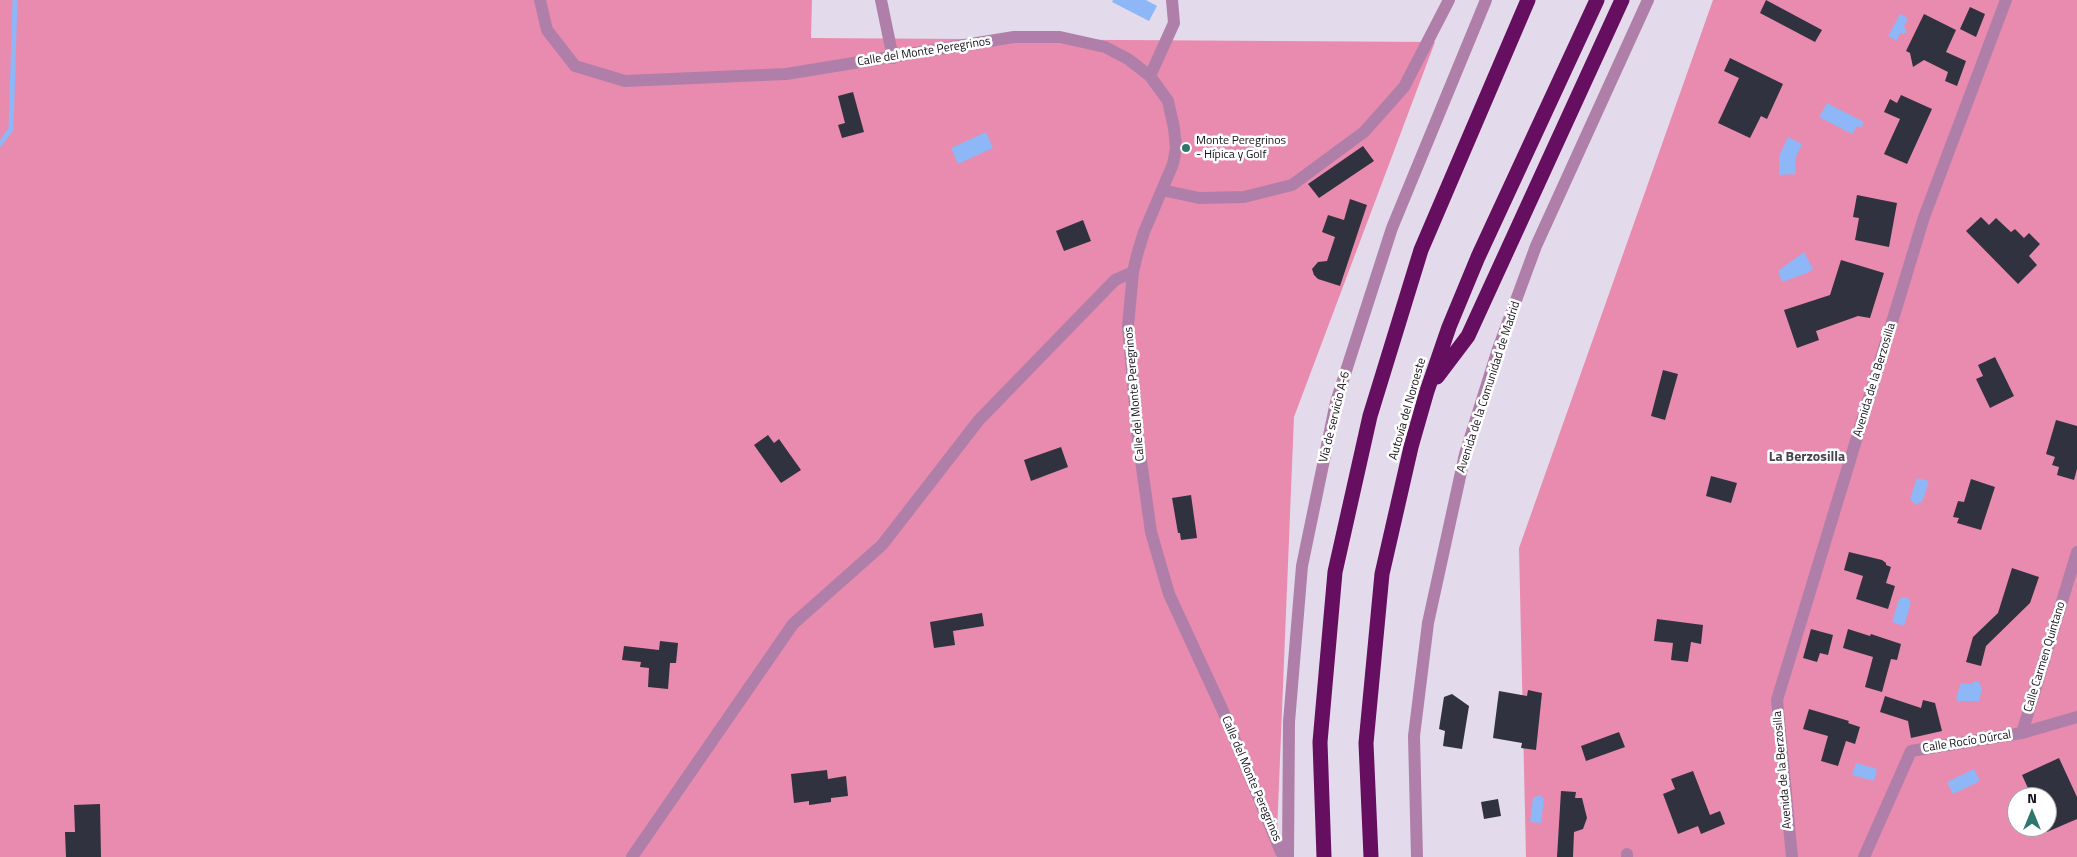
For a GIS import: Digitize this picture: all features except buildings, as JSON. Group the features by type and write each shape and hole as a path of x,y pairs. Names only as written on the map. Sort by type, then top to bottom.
{"highway":[{"path":"1324,857 1320,742 1336,572 1370,416 1421,250 1528,0"},
{"name":"Autovía del Noroeste","path":"1371,857 1366,743 1382,574 1411,447 1427,390 1449,327 1478,257 1597,0"},
{"path":"1427,390 1468,336 1622,0"}],"street":[{"name":"Calle del Monte Peregrinos","path":"540,0 546,30 575,66 626,81 786,74 1014,37 1060,37 1104,47 1128,59 1150,76 1168,101 1176,148 1173,164 1144,232 1133,272 1128,326 1138,439 1151,532 1169,594 1222,711 1283,857"},
{"path":"881,0 893,58"},
{"path":"1150,76 1174,22 1172,0"},
{"path":"1162,190 1199,198 1244,198 1292,185 1364,132 1404,87 1449,0"},
{"name":"Vía de servicio A-6","path":"1288,857 1289,722 1302,566 1336,402 1392,228 1486,0"},
{"name":"Avenida de la Comunidad de Madrid","path":"1416,857 1414,736 1428,623 1465,454 1498,348 1536,246 1648,0"},
{"name":"Avenida de la Berzosilla","path":"1792,857 1777,700 1924,217 2006,0"},
{"path":"632,857 794,624 882,545 979,420 1115,280 1133,272"},
{"name":"Calle Carmen Quintano","path":"2022,734 2077,552"},
{"name":"Calle Rocío Dúrcal","path":"1864,857 1911,751 2022,734 2077,718"}],"shaded area":[{"path":"0,0 812,0 811,38 1435,42 1294,417 1276,857 0,857"},
{"path":"1713,0 2077,0 2077,857 1526,857 1519,548"}],"water":[{"path":"1113,0 1146,0 1157,6 1149,21 1112,2"},
{"path":"1900,14 1908,18 1904,26 1907,32 1904,34 1900,33 1897,41 1888,36"},
{"path":"1827,103 1864,122 1861,128 1857,126 1852,134 1819,117"},
{"path":"986,132 993,148 958,164 951,148"},
{"path":"1788,137 1802,144 1795,159 1796,174 1779,175 1779,156"},
{"path":"1804,252 1813,269 1782,282 1778,271"},
{"path":"1917,478 1929,481 1922,503 1920,502 1916,505 1910,499"},
{"path":"1907,597 1911,602 1904,626 1892,622 1899,599"},
{"path":"1975,681 1979,682 1982,689 1979,701 1958,701 1956,698 1961,683 1971,684"},
{"path":"1856,763 1877,769 1874,781 1852,775"},
{"path":"1974,769 1980,781 1953,794 1947,782"},
{"path":"1540,795 1544,799 1541,823 1530,822 1533,798"}],"waterway":[{"path":"0,144 11,129 15,0"}],"place":[{"name":"Monte Peregrinos - Hípica y Golf","path":"1186,148"}],"district":[{"name":"La Berzosilla","path":"1807,458"}]}
